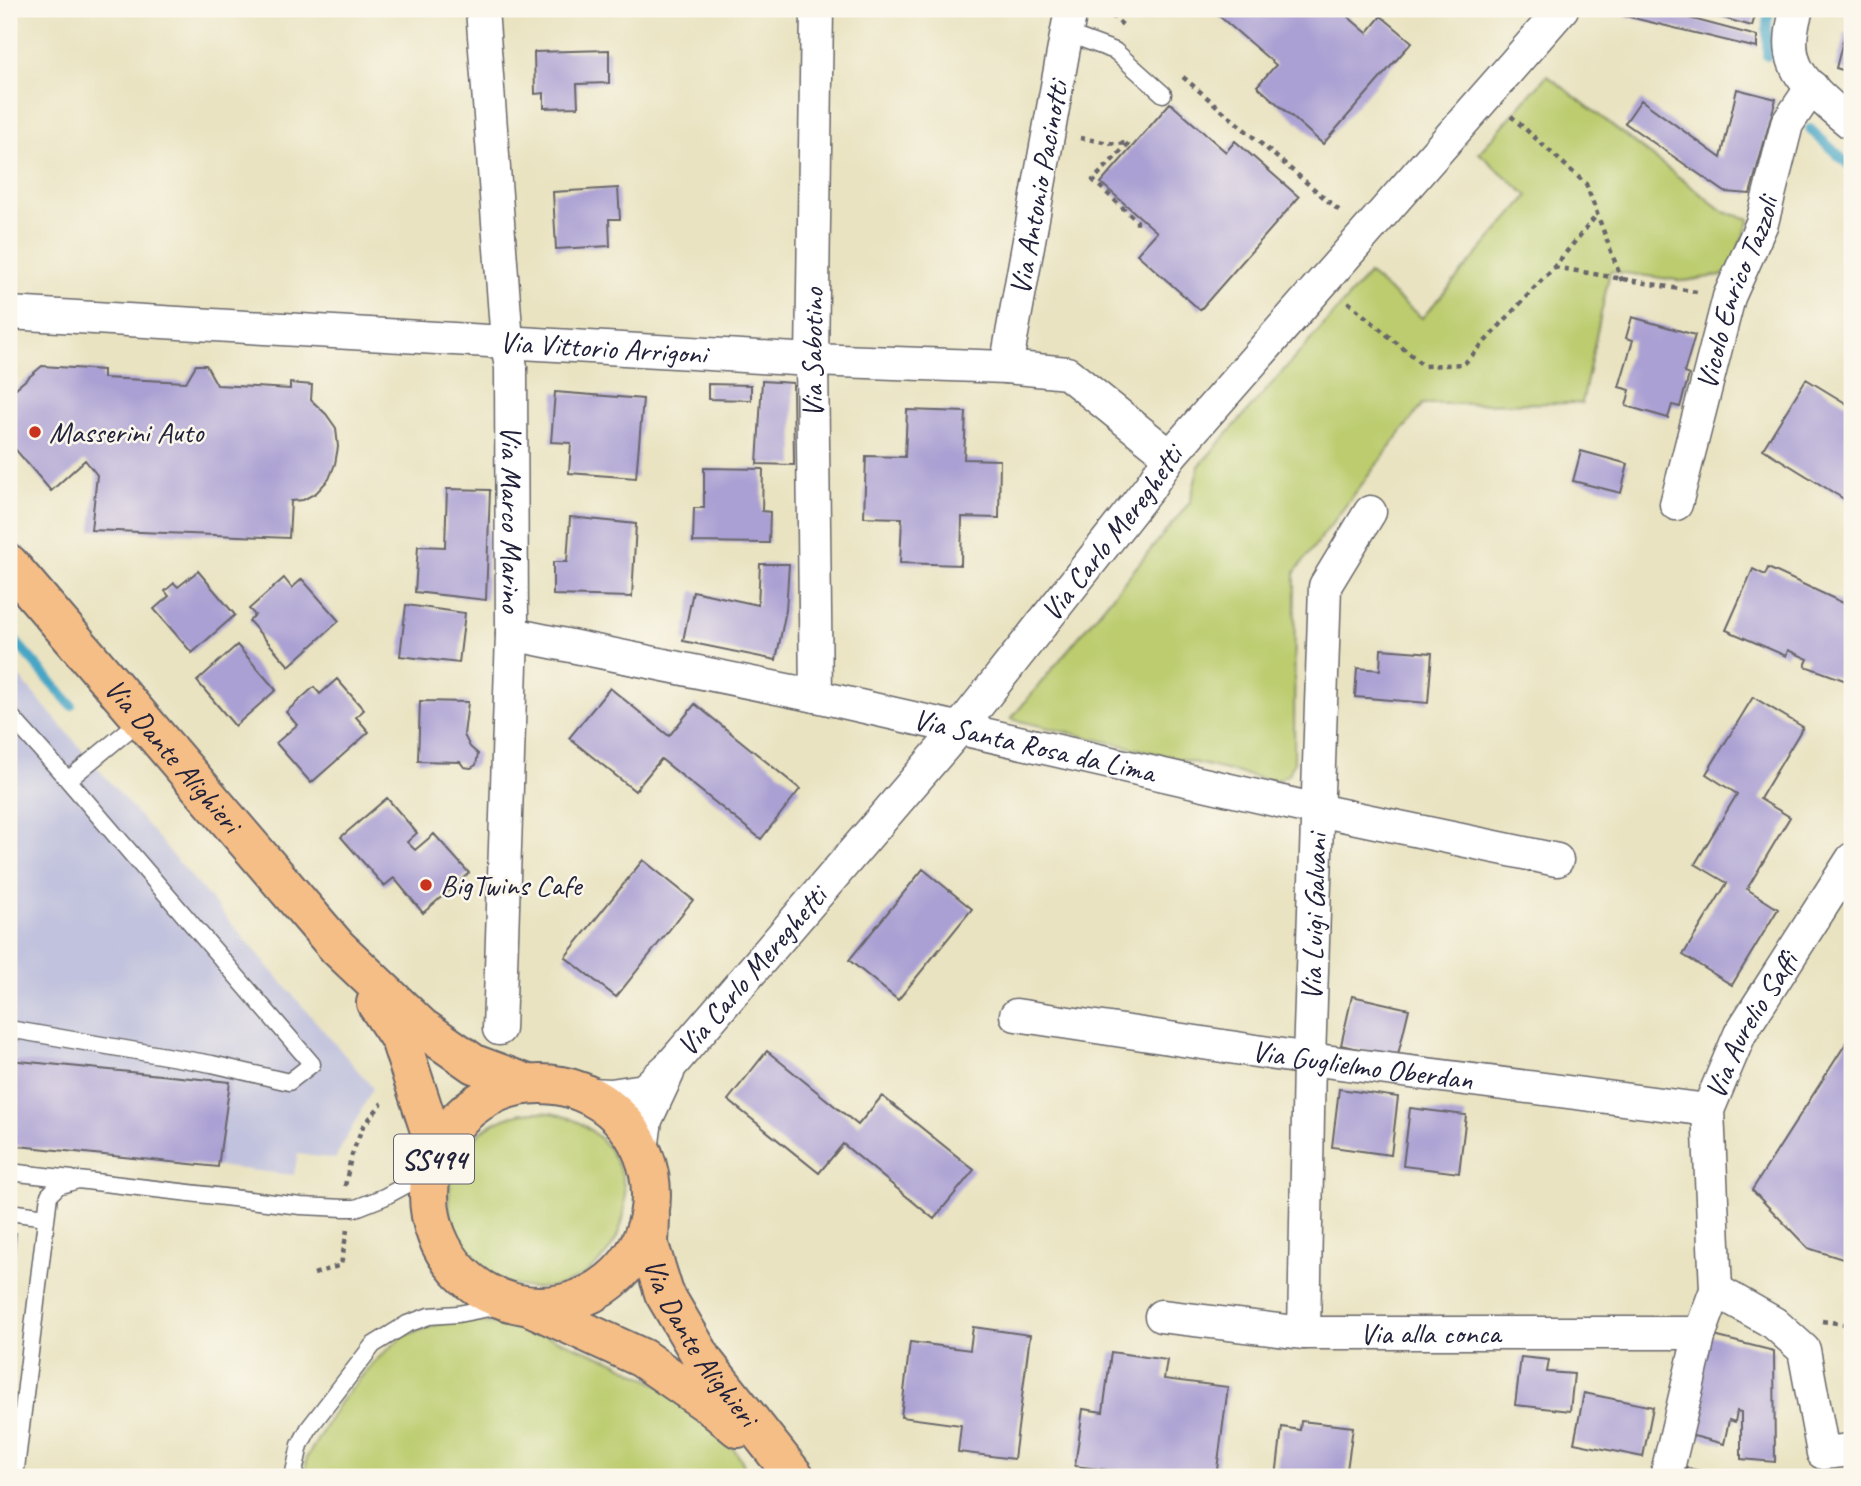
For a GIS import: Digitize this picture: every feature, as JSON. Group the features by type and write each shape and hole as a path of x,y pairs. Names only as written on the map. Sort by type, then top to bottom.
{"main road":[{"name":"Via Dante Alighieri","path":"9,564 337,947"},
{"name":"SS494","path":"337,947 421,1027 474,1064 528,1084"},
{"name":"SS494","path":"337,947 400,1039 433,1162"},
{"name":"Via Dante Alighieri","path":"528,1084 558,1085 588,1094 610,1108 629,1127 642,1150 649,1175 649,1245 664,1293 705,1363 792,1473 710,1405 642,1358 472,1284 449,1262 435,1234 428,1204 433,1162 458,1118 490,1095 528,1084"},
{"name":"Via Dante Alighieri","path":"519,1305 559,1305 587,1296 612,1280 632,1258 645,1231 651,1202"}],"street":[{"name":"Via Marco Marino","path":"482,9 511,368 512,634 499,1029"},
{"name":"Via Sabotino","path":"816,696 812,360 817,9"},
{"path":"1797,9 1791,29 1794,63 1812,87 1852,124"},
{"name":"Via Carlo Mereghetti","path":"588,1094 611,1095 644,1090 672,1065 958,729 1149,488 1170,456 1488,94 1556,10"},
{"name":"Via Antonio Pacinotti","path":"1006,367 1068,21"},
{"name":"Vicolo Enrico Tazzoli","path":"1676,505 1729,297 1762,223 1787,124 1812,87"},
{"name":"Via Vittorio Arrigoni","path":"9,313 812,360 1006,367 1067,373 1170,456"},
{"name":"Via Luigi Galvani","path":"1304,1333 1309,1059 1325,586 1370,512"},
{"name":"Via Santa Rosa da Lima","path":"512,634 816,696 1318,810 1557,860"},
{"name":"Via Aurelio Saffi","path":"1666,1477 1700,1333 1716,1290 1709,1110 1740,1034 1852,859"},
{"name":"Via Guglielmo Oberdan","path":"1016,1015 1309,1059 1709,1110"},
{"name":"Via Carlo Mereghetti","path":"642,1150 646,1120 672,1065"},
{"path":"1716,1290 1774,1323 1804,1350 1823,1453 1852,1450"},
{"name":"Via alla conca","path":"1161,1316 1304,1333 1700,1333"}],"lane":[{"path":"1068,21 1115,51 1163,94"},
{"path":"9,714 312,1064 289,1082 212,1064 9,1029"},
{"path":"68,780 142,719"},
{"path":"9,1172 301,1206 356,1208 384,1197 433,1162"},
{"path":"15,1477 49,1195 58,1186 78,1180"},
{"path":"9,1212 46,1217"},
{"path":"293,1477 300,1445 309,1428 373,1345 407,1324 429,1316 519,1305"}],"path":[{"path":"1094,9 1109,13 1130,31"},
{"path":"1181,75 1366,233"},
{"path":"1488,94 1586,184 1622,281"},
{"path":"1048,133 1129,144 1093,180 1137,221 1137,229"},
{"path":"1322,282 1423,366 1464,364 1554,267 1596,216"},
{"path":"1554,267 1622,281 1729,297"}],"shaded area":[{"path":"9,665 373,1088 335,1159 298,1154 294,1175 9,1143"}],"green space":[{"path":"1547,75 1724,212 1750,219 1729,274 1684,281 1610,271 1582,403 1423,404 1295,572 1294,762 1289,774 1278,780 1264,779 1011,719 1190,502 1199,466 1369,274 1422,318 1528,196 1479,153"},
{"path":"537,1112 571,1119 599,1138 618,1166 625,1200 618,1234 599,1262 571,1281 537,1288 503,1281 475,1262 456,1234 449,1200 456,1166 475,1138 503,1119"},
{"path":"455,1319 524,1327 613,1361 670,1391 731,1445 742,1461 748,1477 305,1477 307,1457 340,1402 373,1363 403,1336"}],"building":[{"path":"1211,9 1339,9 1367,33 1381,16 1412,42 1323,144 1257,86 1276,65"},
{"path":"1596,9 1655,9 1757,36 1757,48"},
{"path":"1703,9 1757,9 1752,26 1701,12"},
{"path":"1845,33 1852,35 1852,73 1836,68"},
{"path":"609,50 609,83 577,84 578,107 544,108 544,93 535,94 534,52"},
{"path":"1737,89 1776,99 1750,194 1725,192 1625,123 1641,100 1721,158"},
{"path":"1170,103 1226,152 1235,141 1299,197 1200,310 1137,254 1157,232 1101,183"},
{"path":"618,188 620,219 609,219 610,246 556,249 553,192"},
{"path":"1632,317 1695,335 1684,373 1689,375 1680,407 1672,405 1668,418 1626,406 1630,390 1619,387 1633,340 1626,338"},
{"path":"196,365 206,365 217,385 290,389 290,383 312,385 311,400 336,428 338,447 329,479 316,493 303,500 291,501 289,538 91,530 97,475 85,460 51,491 9,442 9,394 42,366 103,370 103,378 186,382"},
{"path":"1806,379 1852,407 1852,504 1763,449"},
{"path":"762,381 793,383 794,465 757,464"},
{"path":"708,384 751,385 751,400 708,399"},
{"path":"555,392 643,399 636,478 569,473 571,443 551,442"},
{"path":"907,410 966,412 964,459 1000,460 999,518 962,517 961,565 900,563 902,518 864,517 866,456 905,457"},
{"path":"1581,451 1628,464 1621,493 1573,481"},
{"path":"704,468 763,469 762,511 770,512 769,543 693,542 694,508 704,508"},
{"path":"447,489 490,490 486,600 415,592 418,546 445,547"},
{"path":"570,517 636,524 632,597 553,595 553,562 567,562"},
{"path":"760,564 789,564 786,610 776,660 683,641 693,591 758,605"},
{"path":"1768,568 1852,607 1852,683 1805,666 1808,659 1788,650 1786,656 1726,630 1753,569 1765,575"},
{"path":"198,571 235,615 192,653 154,609 169,596 165,591 174,583 178,587"},
{"path":"284,578 292,588 302,579 339,621 289,666 249,621 255,615 249,609"},
{"path":"406,605 465,613 459,663 400,656"},
{"path":"237,645 276,690 235,726 197,681"},
{"path":"1381,649 1432,653 1428,703 1355,697 1357,668 1380,670"},
{"path":"337,679 364,710 356,717 369,732 311,783 276,743 297,725 286,712 314,687 320,694"},
{"path":"610,688 669,736 695,704 800,789 761,839 661,759 635,791 569,738"},
{"path":"1753,697 1803,727 1760,799 1790,817 1747,889 1778,909 1732,985 1683,955 1727,883 1695,864 1737,794 1706,774"},
{"path":"420,701 468,702 464,735 470,747 478,754 476,765 471,768 464,767 460,762 418,761"},
{"path":"387,798 417,833 407,842 415,850 434,834 469,873 423,913 394,878 384,886 341,837"},
{"path":"643,860 693,900 616,997 565,957"},
{"path":"923,869 972,909 898,1000 849,960"},
{"path":"1352,996 1409,1009 1397,1059 1341,1045"},
{"path":"1852,1034 1852,1262 1808,1248 1752,1190"},
{"path":"767,1051 858,1125 882,1096 974,1170 934,1219 843,1144 819,1173 728,1100"},
{"path":"9,1060 230,1082 218,1167 9,1145"},
{"path":"1339,1089 1398,1097 1391,1155 1332,1147"},
{"path":"1410,1108 1466,1115 1459,1173 1403,1166"},
{"path":"9,1233 16,1233 11,1287 9,1286"},
{"path":"973,1327 1030,1335 1014,1459 958,1452 961,1425 901,1417 910,1342 970,1350"},
{"path":"1710,1335 1774,1351 1775,1462 1741,1459 1741,1412 1737,1411 1735,1422 1729,1420 1724,1444 1686,1434"},
{"path":"1111,1352 1167,1360 1164,1379 1228,1387 1216,1477 1163,1477 1075,1466 1083,1409 1103,1412"},
{"path":"1521,1357 1549,1360 1547,1372 1574,1374 1570,1411 1515,1405"},
{"path":"1584,1393 1653,1407 1643,1457 1574,1443"},
{"path":"1301,1421 1353,1427 1346,1477 1276,1477 1282,1427 1300,1430"},
{"path":"1687,1468 1726,1476 1726,1477 1686,1477"}],"waterway":[{"path":"1767,56 1767,22 1770,9"},
{"path":"1810,129 1852,168"},
{"path":"9,634 71,705"}],"place":[{"name":"Masserini Auto","path":"35,432"},
{"name":"BigTwins Cafe","path":"426,885"}]}
